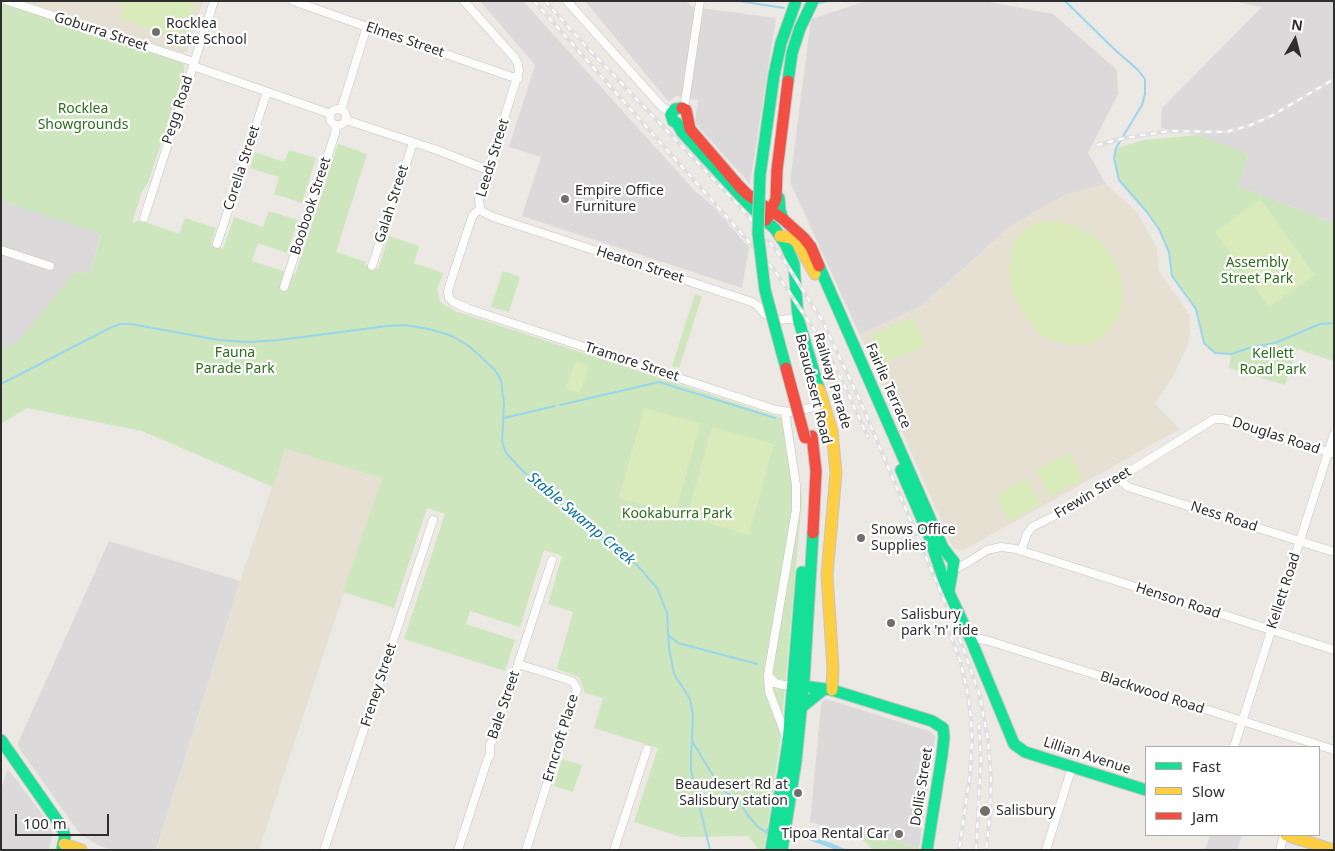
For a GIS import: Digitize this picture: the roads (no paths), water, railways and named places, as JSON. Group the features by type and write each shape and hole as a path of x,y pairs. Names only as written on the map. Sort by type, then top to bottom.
{"main road":[{"name":"Beaudesert Road","path":"796,1 781,43 774,75 760,175 758,233 765,290 809,437"},
{"name":"Beaudesert Road","path":"782,819 788,743 798,682 809,492 809,437 772,291 765,233 765,203 782,71 789,40 804,1"},
{"path":"783,219 777,192 777,170 792,53 800,28 813,1"},
{"path":"672,112 677,108 683,117"},
{"name":"Railway Parade","path":"683,117 682,132 746,202 768,213 786,245 794,264 798,318 832,431 836,458 827,575 833,668 827,690"},
{"path":"768,213 777,142 781,138"},
{"path":"768,213 775,203 777,192"},
{"name":"Fairlie Terrace","path":"768,213 783,219 802,242 809,262 928,533 945,584 971,640 1011,738 1019,748"},
{"path":"780,236 802,242 794,264"},
{"name":"Fairlie Terrace","path":"802,242 811,247 943,548 953,564"},
{"path":"949,590 953,564"},
{"path":"798,682 827,690"},
{"name":"Beaudesert Road","path":"777,849 802,707 798,682"},
{"path":"802,707 827,690"},
{"name":"Dollis Street","path":"827,690 932,721 943,728 942,755 927,850"},
{"path":"1,740 61,826 65,836 63,847 81,850"},
{"name":"Lillian Avenue","path":"1019,748 1145,790"},
{"path":"1288,836 1334,850"}],"street":[{"name":"Goburra Street","path":"8,1 193,64 331,114"},
{"name":"Pegg Road","path":"144,218 214,1"},
{"name":"Elmes Street","path":"293,1 311,4 405,42 418,42 428,48 518,79"},
{"path":"464,1 514,57 518,64 518,79"},
{"path":"567,1 663,108 672,112"},
{"path":"683,117 700,1"},
{"path":"341,110 367,26"},
{"name":"Leeds Street","path":"448,291 470,220 480,209 478,199 518,79"},
{"name":"Corella Street","path":"218,244 267,92"},
{"path":"334,110 341,110 345,113 346,120 341,125 336,125 330,119 331,114 334,110"},
{"path":"346,120 413,142 488,170"},
{"name":"Boobook Street","path":"284,287 335,134 336,125"},
{"name":"Galah Street","path":"372,266 413,142"},
{"name":"Heaton Street","path":"480,209 493,217 752,302 765,314 773,318 780,320 798,318"},
{"path":"1,250 50,266"},
{"name":"Tramore Street","path":"448,291 449,298 458,305 785,412 805,410 824,405"},
{"name":"Beaudesert Road","path":"785,412 796,485 796,510 768,676 769,691 788,743"},
{"name":"Douglas Road","path":"1218,418 1331,453"},
{"name":"Frewin Street","path":"1021,551 1027,534 1032,528 1074,506 1210,421 1218,418"},
{"name":"Kellett Road","path":"1234,746 1299,541 1331,453 1334,434"},
{"name":"Ness Road","path":"1118,478 1128,487 1334,552"},
{"name":"Freney Street","path":"324,850 433,520"},
{"path":"941,570 946,571 953,564 973,558 987,550 1001,547 1021,551"},
{"name":"Henson Road","path":"1021,551 1334,650"},
{"name":"Bale Street","path":"458,850 490,755 490,745 494,738 552,560"},
{"name":"Blackwood Road","path":"971,640 976,638 989,641 1334,750"},
{"name":"Erncroft Place","path":"518,664 569,680 573,682 577,689 526,850"},
{"path":"768,676 775,683 783,685 798,682"},
{"path":"614,850 647,749"},
{"path":"1046,850 1072,767"},
{"path":"1280,850 1285,836"}],"water":[{"path":"766,828 797,832 847,850 836,850 809,840 765,834"}],"waterway":[{"path":"739,1 784,8"},
{"path":"819,3 829,1"},
{"path":"1065,1 1137,69 1145,79 1145,94 1142,105 1116,148 1114,158 1119,180 1159,229 1169,252 1172,276 1196,309 1204,343 1215,353 1231,354 1252,347 1275,343 1320,324 1334,323"},
{"name":"Stable Swamp Creek","path":"1,384 120,324 131,324 219,340 249,342 405,325 429,329 452,336 469,346 495,370 501,380 504,404 502,442 506,453 558,502 637,565 657,588 667,613 669,648 674,674 690,699 693,715 692,741 717,782 725,792 739,800 746,813 764,831"},
{"path":"560,405 659,382 775,418"},
{"path":"504,418 555,406"},
{"path":"668,635 678,643 757,664"},
{"path":"692,742 691,770 710,850"}],"railway":[{"path":"534,1 775,271 823,343 868,437"},
{"path":"545,1 743,210 784,260 823,322 862,405 957,631 979,693 988,739 991,778 990,816 986,850"},
{"path":"1097,145 1125,138 1169,131 1226,132 1251,125 1273,115 1334,79"},
{"path":"947,626 960,660 971,718 970,775 959,850"},
{"path":"976,850 981,759 979,725"}],"place":[{"name":"Rocklea State School","path":"156,32"},
{"name":"Empire Office Furniture","path":"565,199"},
{"name":"Snows Office Supplies","path":"861,538"},
{"name":"Salisbury park 'n' ride","path":"891,623"},
{"name":"Beaudesert Rd at Salisbury station","path":"798,793"},
{"name":"Salisbury","path":"985,811"},
{"name":"Tipoa Rental Car","path":"899,834"}],"park label":[{"name":"Rocklea Showgrounds","path":"83,118"},
{"name":"Assembly Street Park","path":"1257,272"},
{"name":"Fauna Parade Park","path":"235,362"},
{"name":"Kellett Road Park","path":"1273,362"},
{"name":"Kookaburra Park","path":"677,514"}]}
